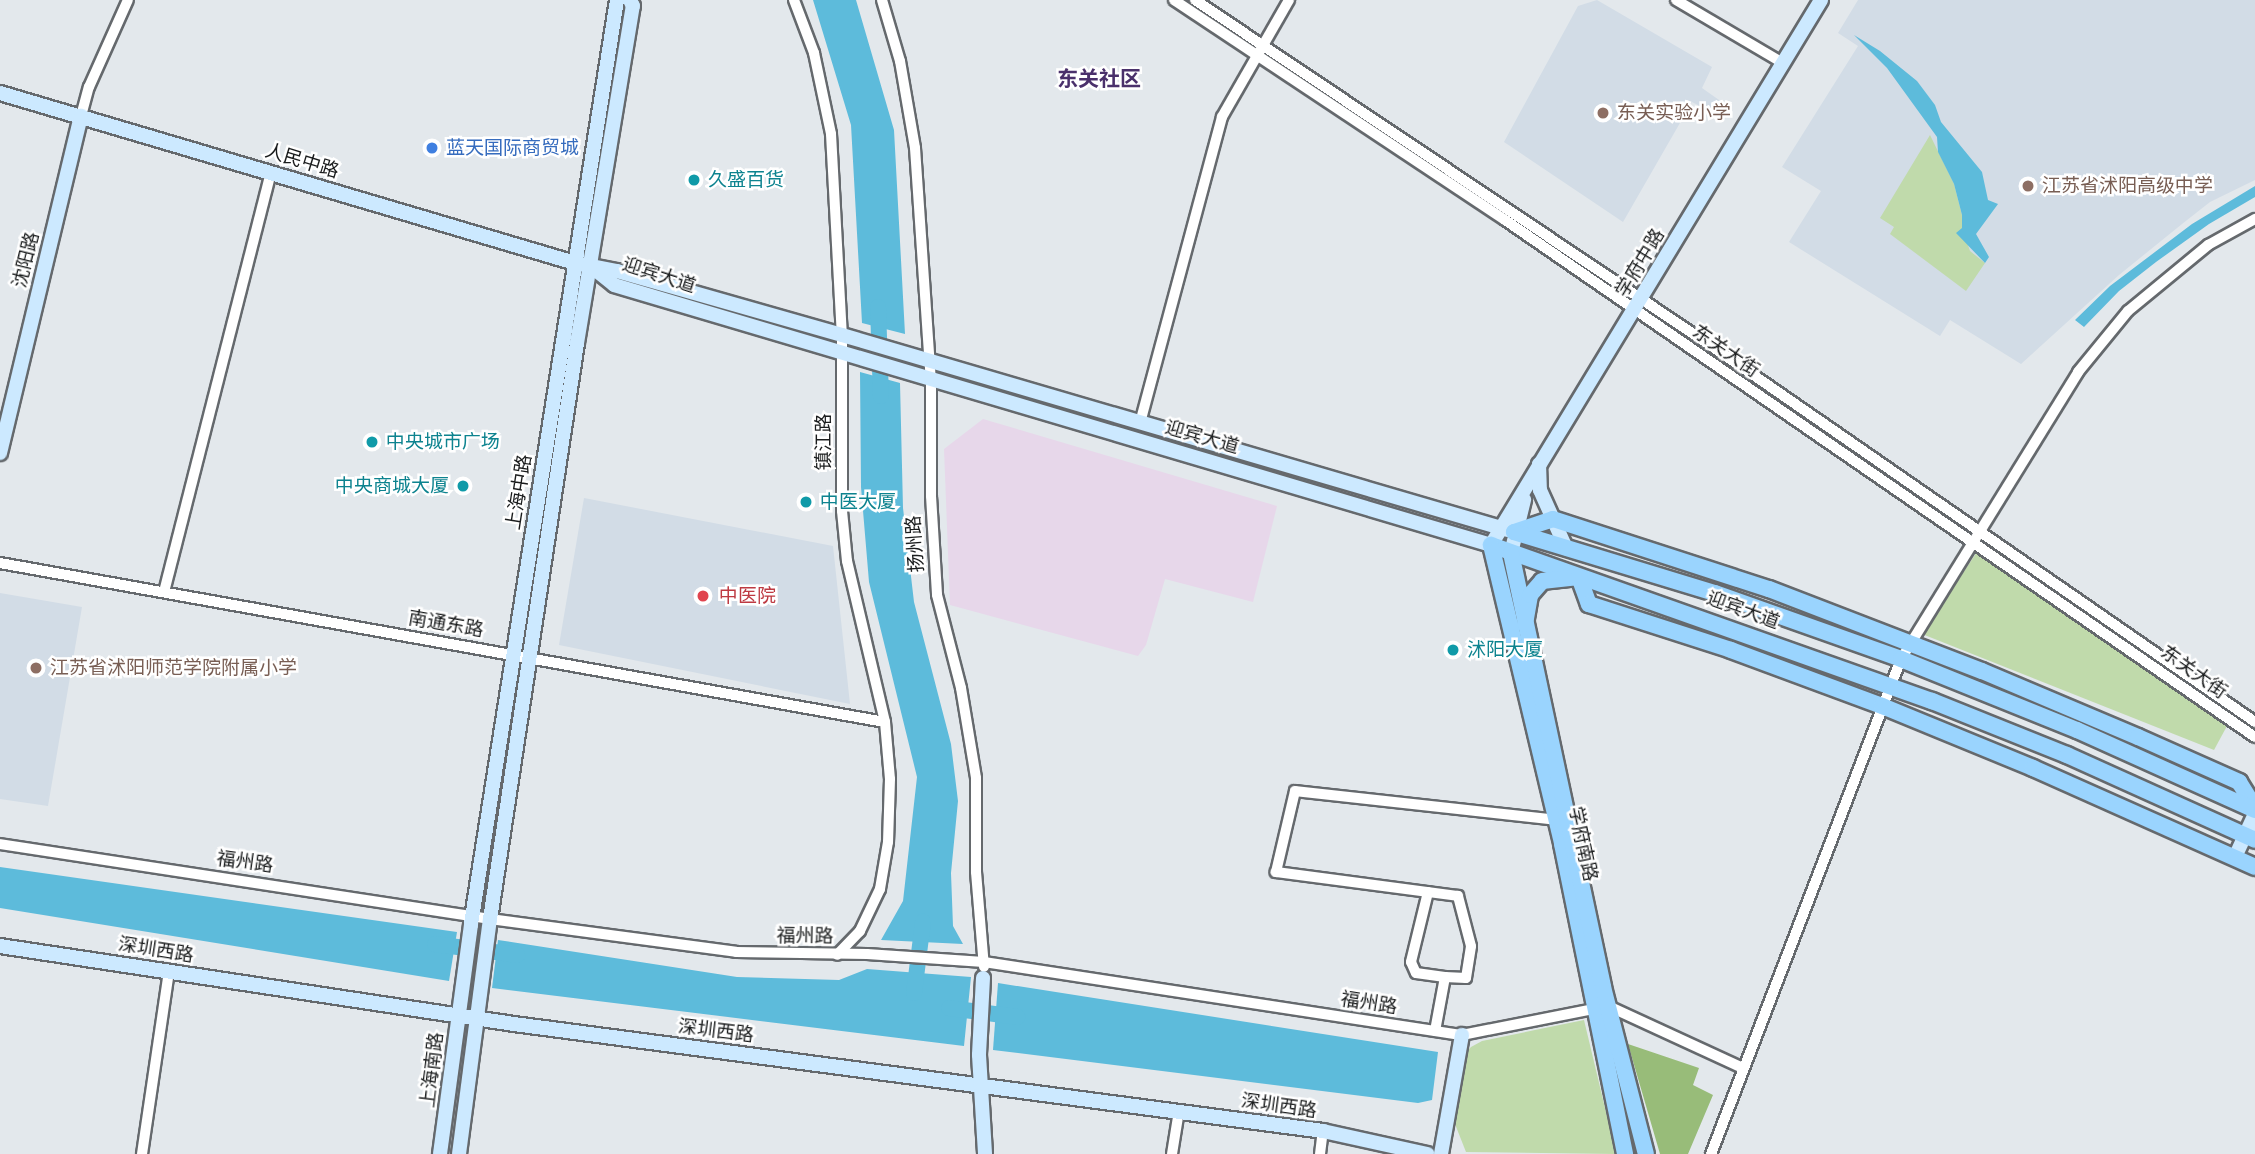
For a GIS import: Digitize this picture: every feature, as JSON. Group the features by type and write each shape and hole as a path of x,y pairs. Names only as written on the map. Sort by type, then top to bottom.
{"main road":[{"name":"上海中路","path":"461,991 617,0"},
{"name":"学府中路","path":"1508,530 1539,463 1821,0"},
{"name":"上海中路","path":"481,994 530,657 634,2"},
{"name":"人民中路","path":"0,93 592,267"},
{"name":"沈阳路","path":"0,453 81,116"},
{"name":"迎宾大道","path":"592,267 617,271 910,354 1715,593 1901,659 2077,730 2255,810"},
{"name":"迎宾大道","path":"592,267 614,285 1492,545 1889,686 2067,755 2250,838"},
{"path":"1539,463 1540,490 1566,548"},
{"path":"1492,545 1508,530 1553,519 1769,589 1911,643 2138,737 2239,782 2255,810 2250,838 2235,857"},
{"path":"1508,530 1511,553"},
{"name":"学府南路","path":"1492,545 1602,1007 1646,1154"},
{"name":"学府南路","path":"1511,553 1602,1007 1625,1154"},
{"path":"1525,624 1530,595 1542,581 1579,577 1589,604 1731,650 1882,706 2255,867"},
{"name":"深圳西路","path":"0,946 477,1019 1179,1111 1323,1132 1428,1154"},
{"name":"扬州路","path":"983,978 979,1055 985,1154"},
{"name":"上海南路","path":"440,1154 461,991"},
{"name":"上海南路","path":"459,1154 481,994"},
{"path":"1441,1154 1462,1035"}],"street":[{"path":"81,116 89,87 128,0"},
{"name":"镇江路","path":"794,0 814,53 831,134 848,337 841,473 847,561 885,722 890,779 888,842 880,889 860,931 837,955"},
{"name":"扬州路","path":"882,0 900,61 915,148 931,380 931,496 937,595 961,688 976,778 976,873 983,978"},
{"name":"东关大街","path":"1174,0 1981,531 2255,722"},
{"name":"东关大街","path":"1195,0 1265,45 2255,737"},
{"path":"1140,423 1222,117 1289,0"},
{"path":"1676,0 1783,63"},
{"path":"164,592 271,172"},
{"path":"1711,1154 1901,659 2078,372 2129,311 2208,245 2255,219"},
{"name":"南通东路","path":"0,563 885,722"},
{"path":"1428,892 1411,962 1416,973 1466,978 1471,946 1458,896 1428,892 1276,872 1295,791 1557,820"},
{"name":"福州路","path":"0,844 490,923 736,952 867,954 984,962 1462,1035 1602,1007"},
{"path":"142,1154 169,972"},
{"path":"1435,1031 1445,977"},
{"path":"1602,1007 1743,1068"},
{"path":"1172,1154 1179,1111"},
{"path":"1320,1154 1323,1132"}],"shaded area":[{"name":"东关实验小学","path":"1597,0 1712,67 1702,88 1729,107 1725,119 1692,102 1623,222 1504,142 1578,6"},
{"name":"江苏省沭阳高级中学","path":"1858,0 2255,0 2255,180 2210,202 2182,224 2119,275 2021,364 1950,320 1940,336 1789,242 1821,191 1782,167 1858,46 1838,33"},
{"path":"983,419 1277,506 1253,602 1165,579 1146,645 1138,656 950,605 944,449"},
{"name":"中医院","path":"584,498 833,546 850,704 559,645"},
{"name":"江苏省沭阳师范学院附属小学","path":"0,593 82,607 48,806 0,799"}],"green space":[{"path":"1930,135 1954,184 1962,215 1962,228 1970,251 1985,263 1966,291 1890,234 1894,227 1880,218"},
{"path":"1979,549 2227,726 2214,750 1922,634"},
{"path":"1584,1020 1616,1154 1466,1152 1453,1119 1459,1060 1471,1047 1482,1041"},
{"path":"1628,1044 1699,1068 1693,1085 1713,1095 1688,1154 1660,1154"}],"water":[{"path":"813,0 856,0 894,130 905,334 862,323 851,125"},
{"path":"1854,35 1880,51 1917,81 1935,105 1941,122 1982,172 1988,200 1998,204 1976,234 1989,257 1985,263 1956,233 1962,228 1962,215 1954,184 1938,152 1937,137 1887,68"},
{"path":"2255,186 2255,197 2209,224 2156,262 2119,291 2084,327 2075,320 2110,286 2192,224"},
{"path":"860,372 900,383 903,508 914,602 951,744 958,801 951,873 953,926 963,944 881,940 903,901 917,777 869,582 861,487"},
{"path":"0,867 457,932 449,981 0,908"},
{"path":"498,940 737,977 839,980 867,969 971,977 964,1046 492,988"},
{"path":"998,983 1438,1052 1432,1100 1418,1103 993,1050"}],"waterway":[{"path":"878,307 881,396"},
{"path":"914,993 923,922"},
{"path":"435,944 517,955"},
{"path":"949,1008 1017,1017"}],"place":[{"name":"东关实验小学","path":"1603,113"},
{"name":"蓝天国际商贸城","path":"432,148"},
{"name":"久盛百货","path":"694,180"},
{"name":"江苏省沭阳高级中学","path":"2028,186"},
{"name":"中央城市广场","path":"372,442"},
{"name":"中央商城大厦","path":"463,486"},
{"name":"中医大厦","path":"806,502"},
{"name":"中医院","path":"703,596"},
{"name":"沭阳大厦","path":"1453,650"},
{"name":"江苏省沭阳师范学院附属小学","path":"36,668"}],"district":[{"name":"东关社区","path":"1099,79"}]}
